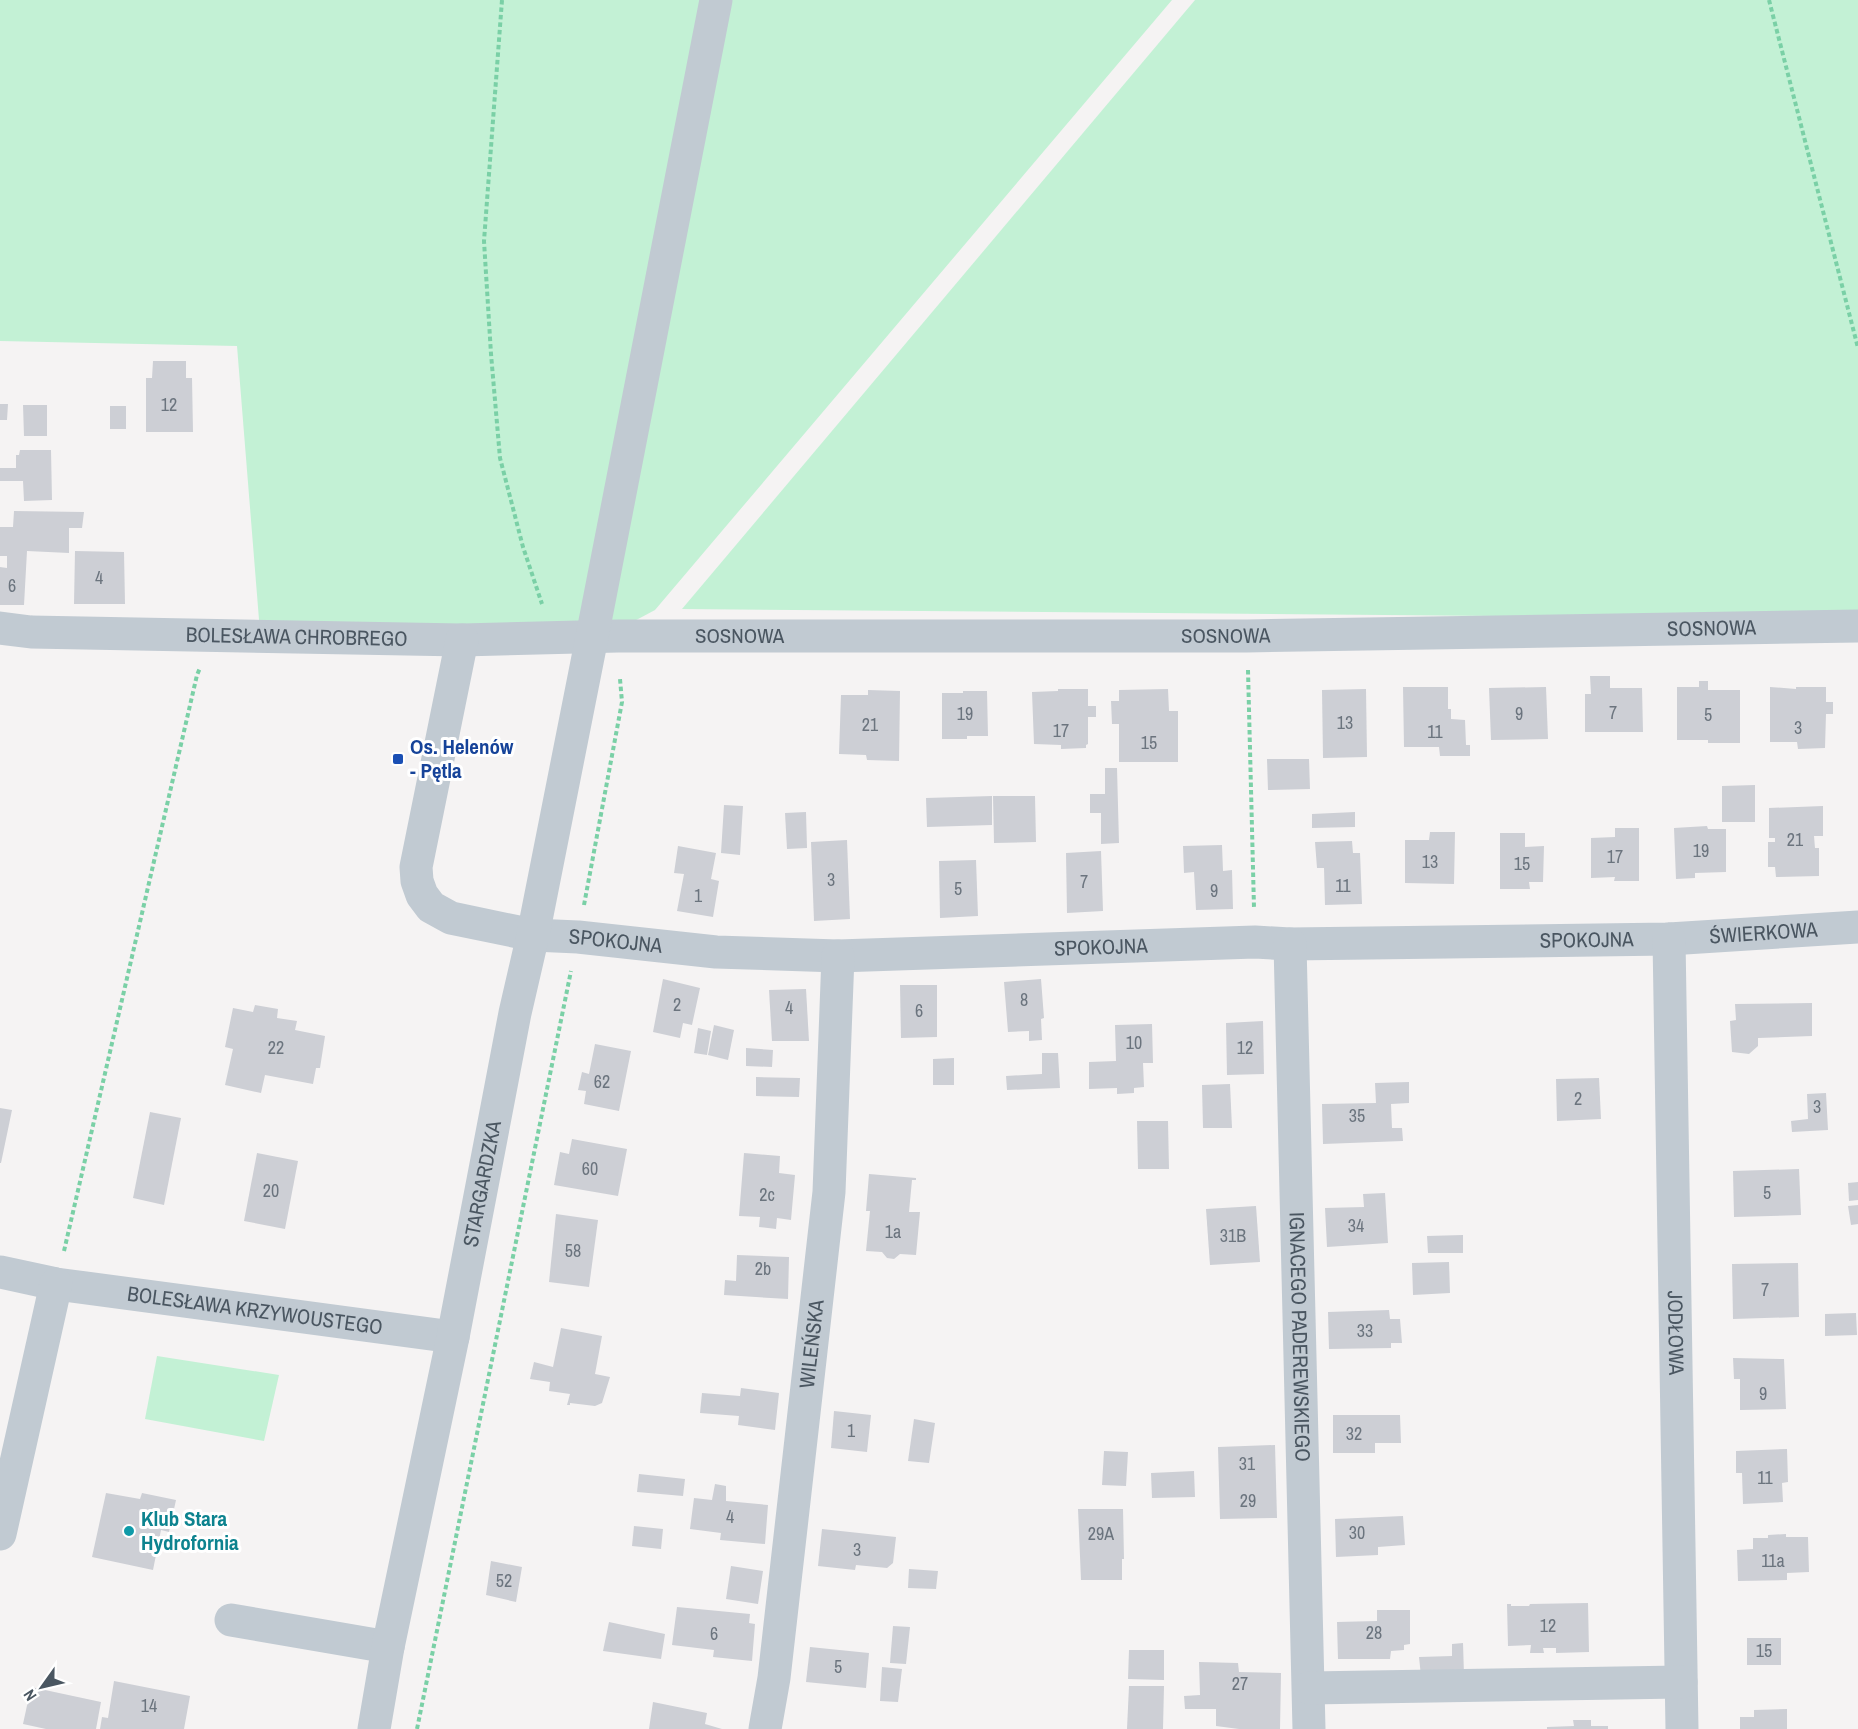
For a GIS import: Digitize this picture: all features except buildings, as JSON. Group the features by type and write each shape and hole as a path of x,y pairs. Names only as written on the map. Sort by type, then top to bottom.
{"street":[{"name":"STARGARDZKA","path":"374,1729 388,1647 453,1336 515,1013 605,637 716,0"},
{"name":"SOSNOWA","path":"605,637 1247,636 1858,626"},
{"name":"BOLESŁAWA CHROBREGO","path":"0,628 31,632 462,640 605,637"},
{"name":"SPOKOJNA","path":"462,640 417,867 417,881 422,895 431,907 451,918 533,936 578,936 716,952 838,956 1255,942 1290,944 1669,939"},
{"name":"ŚWIERKOWA","path":"1669,939 1858,927"},
{"name":"JODŁOWA","path":"1669,939 1682,1729"},
{"name":"IGNACEGO PADEREWSKIEGO","path":"1290,944 1309,1729"},
{"name":"WILEŃSKA","path":"765,1729 774,1678 829,1192 838,956"},
{"name":"BOLESŁAWA KRZYWOUSTEGO","path":"0,1272 56,1284 453,1336"},
{"path":"0,1534 56,1284"},
{"path":"231,1620 388,1647"},
{"path":"1309,1688 1681,1682"}],"path":[{"path":"502,0 484,241 491,354 500,458 523,547 551,639"},
{"path":"1769,0 1858,348"},
{"path":"56,1284 196,675 218,636"},
{"path":"1247,636 1255,942"},
{"path":"417,1729 578,936 622,702 605,637"}],"green space":[{"path":"0,0 1172,0 655,610 625,626 260,632 237,346 0,341"},
{"path":"1195,0 1858,0 1858,619 682,609"},
{"path":"157,1356 279,1375 264,1441 145,1419"}],"place":[{"name":"Os. Helenów - Pętla","path":"398,759"},
{"name":"Klub Stara Hydrofornia","path":"129,1531"}]}
